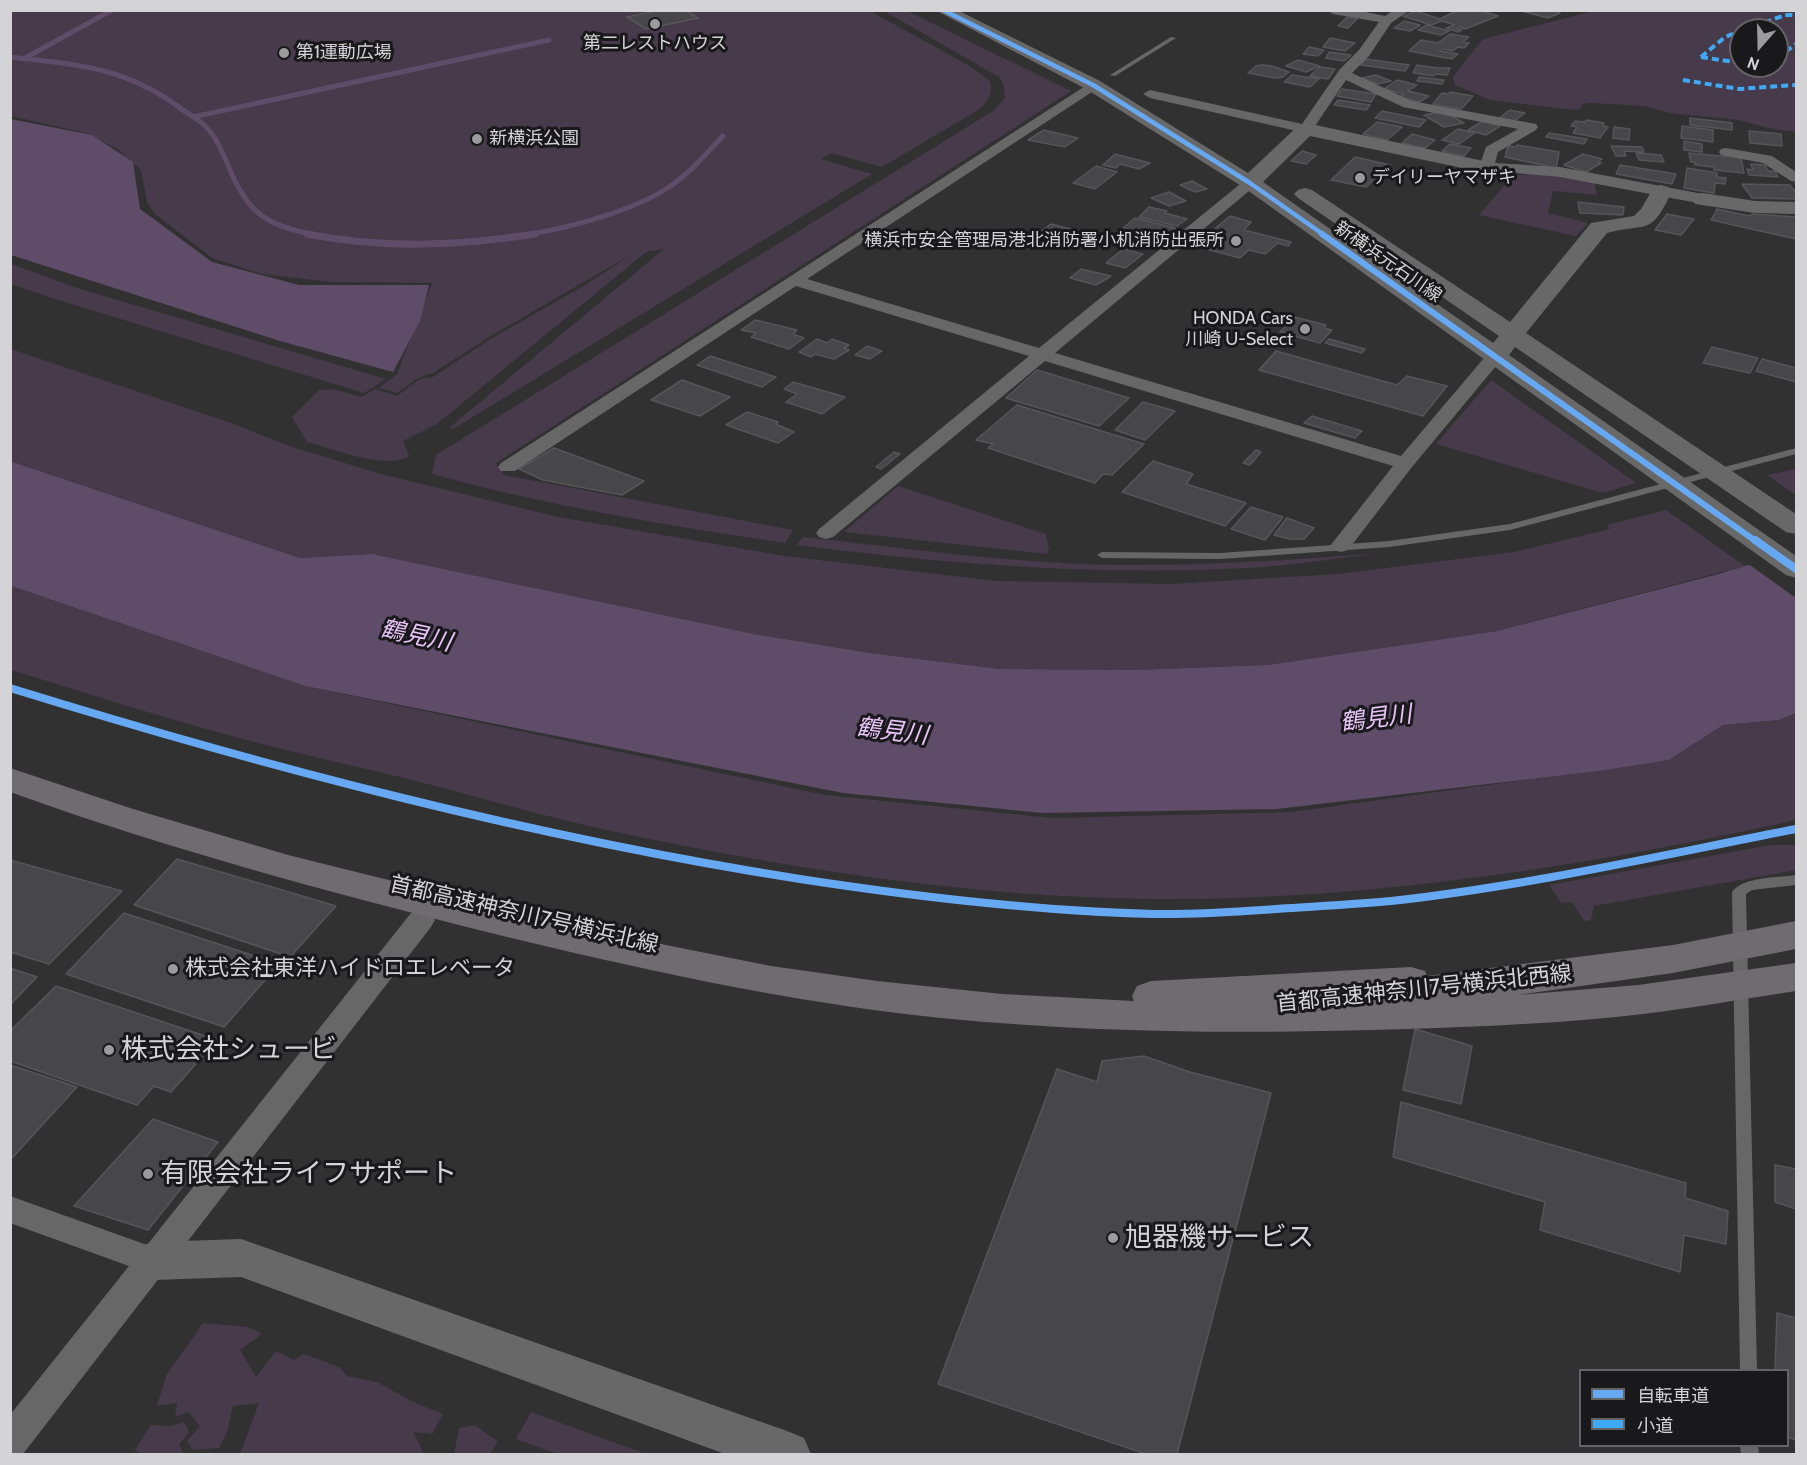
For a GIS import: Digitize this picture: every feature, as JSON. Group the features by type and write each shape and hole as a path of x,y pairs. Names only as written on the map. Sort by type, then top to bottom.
{"highway":[{"name":"首都高速神奈川7号横浜北線","path":"10,767 199,832 407,888 605,936 804,975 1050,1005"},
{"name":"首都高速神奈川7号横浜北線","path":"10,778 189,840 402,898 601,946 723,972 812,987 966,1006 1050,1005"},
{"name":"首都高速神奈川7号横浜北西線","path":"1050,1005 1486,974 1662,949 1797,922"},
{"name":"首都高速神奈川7号横浜北西線","path":"1050,1005 1152,1012 1251,1008 1361,998 1673,960 1797,935"},
{"path":"1050,1005 1282,1005 1520,999 1611,991 1797,966"},
{"path":"1050,1005 1153,1017 1286,1017 1437,1013 1618,1002 1797,977"}],"street":[{"name":"新横浜元石川線","path":"943,10 1093,85 1250,183 1797,568"},
{"path":"983,10 1002,19"},
{"path":"1333,10 1387,20"},
{"path":"826,533 1250,183 1272,172 1387,20 1404,10"},
{"path":"1072,54 1150,94 1197,123"},
{"path":"1344,74 1408,104 1531,127 1491,150 1486,167"},
{"path":"508,467 1093,85"},
{"path":"1150,94 1486,167 1560,172 1755,207 1797,208"},
{"path":"1726,152 1767,159 1797,178"},
{"name":"新横浜元石川線","path":"1272,172 1797,526"},
{"path":"1341,546 1405,463 1495,357 1599,228 1606,224 1638,222 1646,218 1661,191"},
{"path":"793,280 1405,463"},
{"path":"10,1443 421,920"},
{"path":"10,1209 153,1261 241,1258 787,1455"}],"lane":[{"path":"1113,75 1173,38"},
{"path":"1102,555 1220,556 1389,544 1523,525 1797,451"},
{"path":"1748,1369 1738,892 1749,886 1797,880"}],"shaded area":[{"name":"新横浜公園","path":"11,10 870,11 970,66 990,81 991,93 980,109 882,167 831,153 821,159 872,174 453,429 449,428 664,249 646,252 437,424 403,441 409,456 400,460 374,460 307,442 292,417 319,390 332,389 362,397 375,389 397,396 420,379 433,377 489,340 587,284 632,254 489,337 433,373 418,378 397,393 379,388 397,374 432,283 330,282 262,274 212,258 155,214 147,202 141,170 116,148 86,133 11,116"},
{"path":"884,11 907,11 1071,91 496,463 504,475 793,530 785,543 563,505 432,474 436,455 993,111 1005,98 1003,83 999,77"},
{"path":"1594,11 1796,11 1796,132 1768,128 1739,120 1670,113 1645,106 1590,103 1583,104 1580,109 1575,110 1490,100 1455,85 1453,77 1481,41"},
{"path":"1539,174 1594,181 1597,195 1553,191 1548,213 1588,223 1576,236 1479,215 1513,175"},
{"path":"11,264 77,288 386,379 364,393 55,299 11,284"},
{"path":"11,349 234,424 289,446 381,474 558,517 785,556 996,581 1171,584 1338,574 1514,552 1610,529 1607,525 1666,510 1745,566 1497,631 1268,665 1137,670 1000,669 870,653 754,634 372,554 300,558 11,461"},
{"path":"1491,380 1636,483 1603,493 1436,444"},
{"path":"1796,469 1796,495 1767,475"},
{"path":"898,486 1046,534 1049,549 1047,554 844,532"},
{"path":"803,537 1073,564 1179,565 1381,553 1246,568 1077,569 965,563 797,545"},
{"path":"10,586 305,686 825,795 1052,818 1292,812 1669,760 1723,725 1779,720 1796,713 1796,820 1718,837 1558,866 1477,878 1315,894 1234,898 1084,897 1015,893 876,878 738,856 578,824 217,732 11,670"},
{"path":"1771,845 1796,845 1796,870 1594,906 1591,920 1584,921 1572,902 1561,903 1549,885"},
{"path":"203,1323 248,1327 262,1334 240,1350 256,1377 276,1351 294,1360 304,1354 339,1367 347,1376 377,1382 413,1402 443,1414 432,1434 413,1432 424,1454 240,1454 259,1403 233,1406 227,1432 219,1448 192,1450 187,1441 200,1426 188,1412 175,1417 177,1403 157,1406 166,1376"},
{"path":"531,1412 646,1454 558,1454 516,1439"},
{"path":"184,1422 189,1432 179,1445 184,1454 141,1454 135,1449 151,1425 170,1426"},
{"path":"475,1425 498,1442 490,1454 454,1454 459,1428"}],"water":[{"path":"11,119 92,135 133,162 140,209 212,262 299,285 429,285 420,321 393,372 280,341 11,255"},
{"name":"鶴見川","path":"10,461 300,558 372,554 754,634 870,653 1000,669 1137,670 1268,665 1497,631 1715,575 1796,551 1796,713 1779,720 1723,725 1669,760 1598,771 1277,809 1042,813 843,793 305,686 11,586"}],"pier":[{"path":"1796,548 1796,598 1747,563"}],"building":[{"name":"第二レストハウス","path":"661,10 685,10 698,18 646,29 627,17"},
{"path":"1458,10 1479,10 1498,16 1465,29 1460,27 1457,29 1462,30 1458,32 1446,28 1455,25 1442,21 1431,25 1403,16 1416,11 1440,19"},
{"path":"1518,10 1552,10 1560,13 1548,18"},
{"path":"1347,17 1357,19 1348,28 1338,26"},
{"path":"1404,21 1420,25 1410,31 1394,28"},
{"path":"1427,25 1449,31 1441,35 1418,30"},
{"path":"1450,34 1469,37 1463,42 1469,43 1464,48 1440,51 1458,54 1452,59 1409,51 1421,40 1438,43"},
{"path":"1330,38 1355,43 1345,51 1323,47"},
{"path":"1309,47 1324,50 1318,56 1303,54"},
{"path":"1329,52 1351,55 1344,61 1326,58"},
{"path":"1365,59 1409,65 1405,71 1361,65"},
{"path":"1298,60 1320,66 1306,72 1286,66"},
{"path":"1262,65 1289,72 1283,77 1275,78 1248,73 1256,66"},
{"path":"1417,65 1450,68 1447,75 1435,74 1434,76 1413,73"},
{"path":"1320,67 1335,69 1328,79 1310,76"},
{"path":"1292,75 1319,79 1310,87 1284,82"},
{"path":"1376,75 1391,81 1377,84 1362,78"},
{"path":"1419,77 1444,80 1442,84 1417,81"},
{"path":"1397,80 1417,85 1408,91 1429,96 1420,102 1399,97 1404,94 1384,89"},
{"path":"1342,89 1376,94 1371,102 1337,96"},
{"path":"1442,93 1473,96 1461,109 1433,104"},
{"path":"1338,100 1370,105 1366,110 1334,105"},
{"path":"1510,110 1525,113 1514,121 1499,118"},
{"path":"1382,111 1426,120 1419,127 1375,118"},
{"path":"1441,112 1464,123 1444,127 1424,115"},
{"path":"1690,118 1732,123 1732,130 1690,125"},
{"path":"1586,120 1604,123 1603,126 1608,127 1600,138 1573,133 1577,127 1571,126 1575,121 1585,122"},
{"path":"1483,121 1500,126 1486,135 1468,130"},
{"path":"1377,122 1402,127 1387,140 1363,134"},
{"path":"1682,126 1713,130 1713,142 1681,138"},
{"path":"1614,127 1630,129 1629,140 1613,138"},
{"path":"1458,129 1475,133 1459,144 1442,140"},
{"path":"1044,130 1078,138 1065,147 1028,140"},
{"path":"1749,131 1781,134 1782,146 1750,143"},
{"path":"1549,133 1587,139 1584,144 1546,137"},
{"path":"1412,134 1435,140 1425,148 1402,143"},
{"path":"1684,141 1702,144 1702,152 1684,150"},
{"path":"1450,144 1471,148 1464,156 1442,151"},
{"path":"1517,145 1559,152 1556,168 1505,157 1508,146 1516,147"},
{"path":"1611,146 1642,147 1644,152 1624,151 1626,156 1616,156"},
{"path":"1302,151 1316,155 1306,164 1291,161"},
{"path":"1636,153 1661,155 1664,162 1639,160"},
{"path":"1689,153 1741,158 1744,173 1714,170 1714,167 1695,165 1695,162 1691,162"},
{"path":"1115,154 1150,163 1139,169 1120,164 1116,168 1103,165"},
{"path":"1583,154 1602,159 1598,162 1601,163 1586,172 1564,165"},
{"path":"1355,157 1390,165 1366,187 1331,180"},
{"path":"1751,164 1765,165 1768,171 1775,171 1778,177 1749,175 1747,169 1753,170"},
{"path":"1620,165 1676,174 1672,184 1616,174"},
{"path":"1096,166 1117,172 1095,189 1073,183"},
{"path":"1687,168 1717,173 1717,177 1726,178 1725,184 1715,183 1714,193 1684,188"},
{"path":"1192,181 1207,189 1195,192 1180,185"},
{"path":"1742,184 1790,185 1796,193 1796,199 1752,198"},
{"path":"1169,192 1186,201 1169,206 1151,198"},
{"path":"1578,202 1624,207 1623,215 1580,213"},
{"path":"1149,207 1187,219 1177,226 1139,217"},
{"path":"1717,209 1749,216 1752,214 1796,217 1796,239 1711,220"},
{"path":"1667,214 1694,219 1681,235 1655,230"},
{"path":"1230,216 1251,222 1244,230 1291,242 1288,246 1278,243 1265,254 1249,250 1240,258 1194,246"},
{"path":"1135,218 1175,228 1155,245 1117,233"},
{"path":"1051,224 1070,229 1052,242 1033,237"},
{"path":"1123,249 1143,254 1125,268 1106,263"},
{"path":"1081,269 1111,276 1096,285 1070,278"},
{"name":"HONDA Cars 川崎 U-Select","path":"1294,317 1326,325 1324,328 1332,330 1320,343 1280,332"},
{"path":"755,320 797,330 793,334 804,338 789,349 751,337 756,333 741,330"},
{"path":"817,339 827,343 832,339 849,345 844,348 849,350 834,359 815,354 811,357 799,352"},
{"path":"1329,339 1365,349 1362,353 1325,343"},
{"path":"867,346 882,351 870,359 855,355"},
{"path":"1712,347 1758,358 1750,373 1703,363"},
{"path":"1276,351 1397,385 1407,376 1447,386 1423,416 1259,370"},
{"path":"710,356 776,377 762,387 697,365"},
{"path":"1762,359 1796,368 1796,382 1756,371"},
{"path":"1037,370 1129,398 1099,426 1006,398"},
{"path":"682,380 730,397 700,416 651,400"},
{"path":"793,382 845,397 822,414 786,402 797,394 784,389"},
{"path":"1143,402 1175,411 1145,440 1115,430"},
{"path":"1017,405 1144,444 1112,475 1103,474 1095,483 988,448 993,444 976,440"},
{"path":"747,412 778,422 776,424 794,432 778,443 726,425"},
{"path":"1312,416 1362,431 1355,438 1304,423"},
{"path":"554,448 644,481 622,495 543,480 519,469"},
{"path":"1256,450 1261,452 1250,465 1243,463"},
{"path":"894,452 900,454 881,469 876,467"},
{"path":"1153,461 1193,474 1186,484 1246,503 1225,526 1122,492"},
{"path":"1251,507 1283,517 1265,540 1231,529"},
{"path":"1287,518 1314,528 1304,539 1290,539 1274,535"},
{"path":"177,859 336,906 290,957 134,905"},
{"path":"10,860 122,891 49,964 10,952"},
{"name":"株式会社東洋ハイドロエレベータ","path":"124,913 279,964 224,1027 66,974"},
{"path":"10,968 37,977 10,1005"},
{"name":"株式会社シュービ","path":"56,986 217,1040 171,1092 154,1086 137,1105 10,1061 10,1031"},
{"path":"1415,1029 1472,1046 1461,1104 1403,1090"},
{"name":"旭器機サービス","path":"1144,1056 1190,1072 1271,1093 1177,1454 1146,1454 938,1384 1057,1069 1097,1082 1102,1061"},
{"path":"10,1065 77,1087 13,1157 10,1156"},
{"path":"1401,1102 1686,1183 1685,1198 1728,1211 1726,1244 1684,1235 1680,1272 1540,1230 1545,1202 1393,1157"},
{"name":"有限会社ライフサポート","path":"153,1119 218,1142 148,1230 74,1206"},
{"path":"1775,1165 1796,1169 1796,1209 1775,1202"},
{"path":"1777,1313 1796,1318 1796,1440 1789,1437 1789,1369 1775,1369"}],"waterway":[{"path":"25,58 112,10"},
{"path":"193,117 549,40"},
{"path":"10,57 57,62 118,75 158,93 193,117"},
{"path":"193,117 212,134 235,181 251,206 283,227 315,235"},
{"path":"526,235 600,217 655,196 684,176 723,136"},
{"path":"307,234 393,244 478,241 535,234"}],"marked path":[{"path":"1777,18 1796,15"},
{"path":"1701,57 1729,36"},
{"path":"1789,49 1796,44"},
{"path":"1701,57 1729,61"},
{"path":"1683,80 1739,89 1796,85"}],"cycle path":[{"path":"943,10 1093,85 1250,183 1796,569"},
{"path":"10,688 172,738 493,821 705,864 925,898 1004,906 1156,914 1236,912 1390,901 1457,892 1588,869 1796,829"}],"place":[{"name":"第二レストハウス","path":"655,24"},
{"name":"第1運動広場","path":"284,53"},
{"name":"新横浜公園","path":"477,139"},
{"name":"デイリーヤマザキ","path":"1360,178"},
{"name":"横浜市安全管理局港北消防署小机消防出張所","path":"1236,241"},
{"name":"HONDA Cars 川崎 U-Select","path":"1305,329"},
{"name":"株式会社東洋ハイドロエレベータ","path":"173,969"},
{"name":"株式会社シュービ","path":"109,1050"},
{"name":"有限会社ライフサポート","path":"148,1174"},
{"name":"旭器機サービス","path":"1113,1238"}]}
